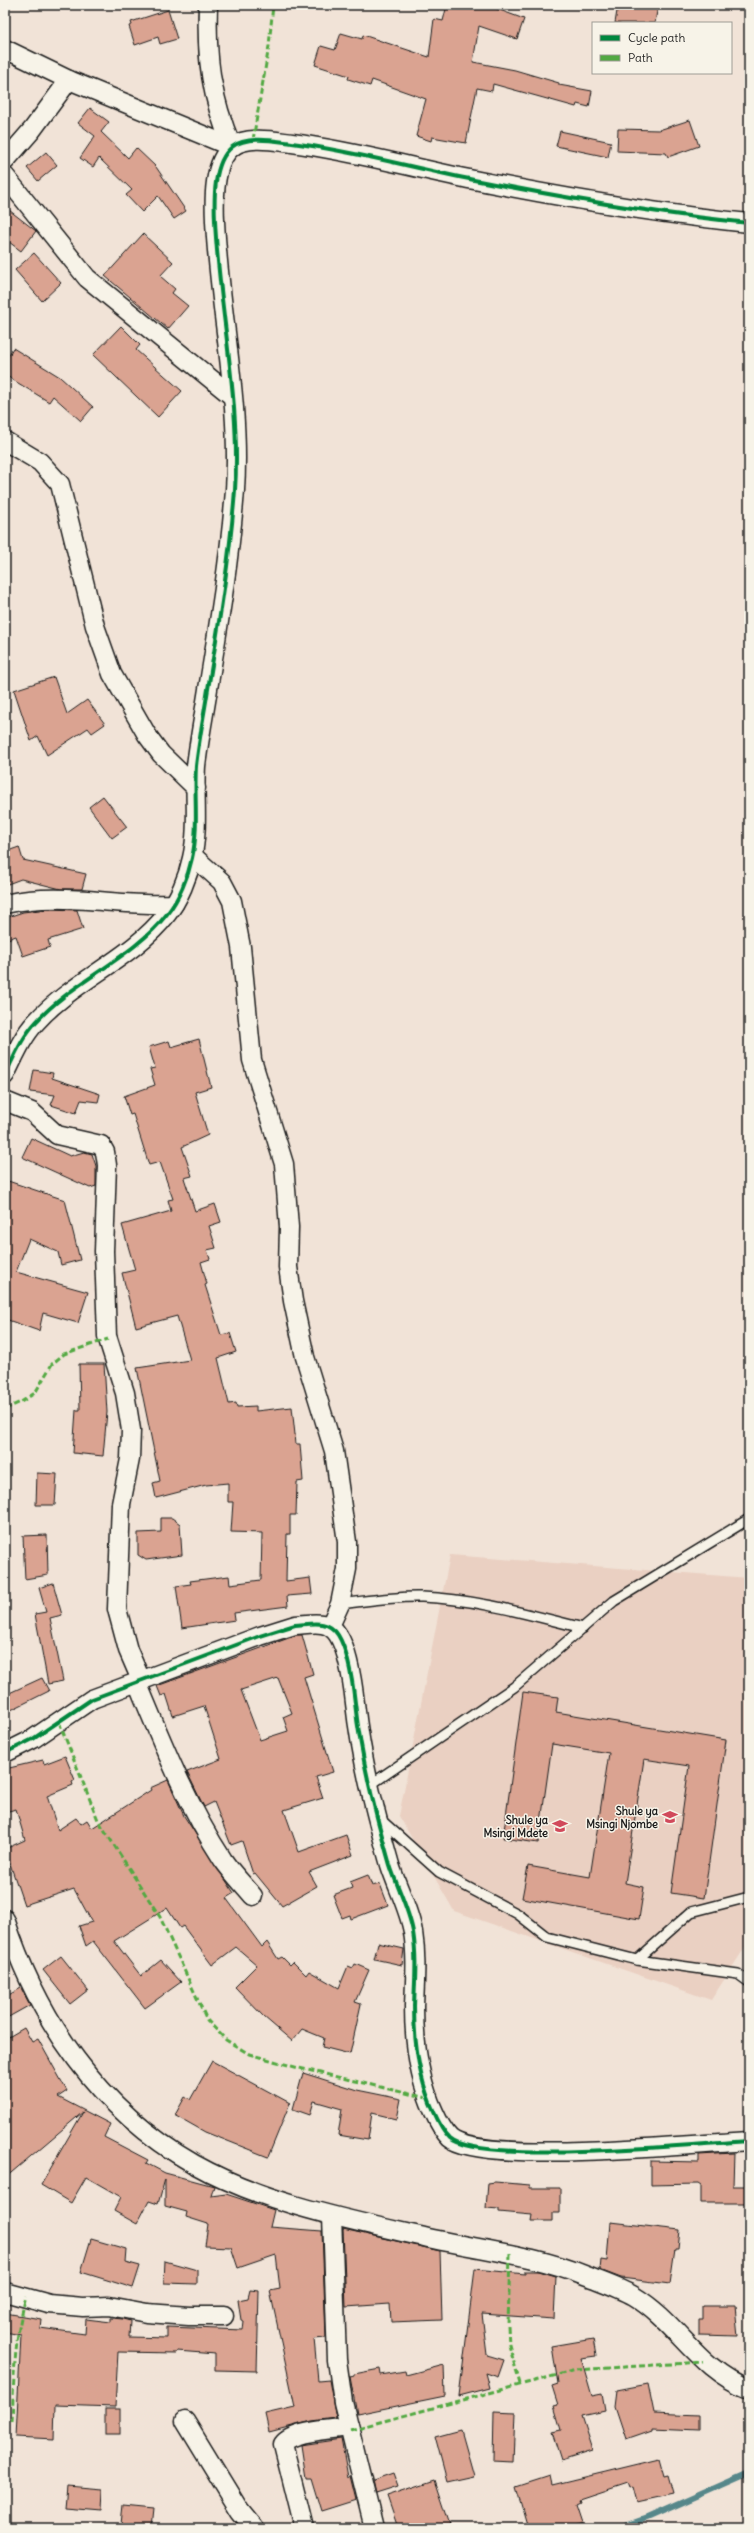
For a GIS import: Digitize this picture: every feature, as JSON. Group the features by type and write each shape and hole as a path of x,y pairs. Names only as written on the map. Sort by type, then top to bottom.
{"street":[{"path":"208,5 207,53 210,78 221,121 232,147"},
{"path":"5,49 69,80 232,147"},
{"path":"5,161 32,130 69,80"},
{"path":"5,1075 23,1039 35,1023 52,1007 152,930 174,904 193,856 196,766 228,564 235,485 235,425 215,218 217,178 223,160 232,147 253,140 290,143 353,153 473,180 706,219 749,223"},
{"path":"5,176 87,278 232,396"},
{"path":"5,441 40,462 60,484 91,611 112,674 147,735 161,754 196,788"},
{"path":"193,856 222,882 232,901 241,947 252,1060 284,1164 289,1227 288,1267 298,1332 313,1385 328,1426 341,1489 347,1556 340,1604 330,1626"},
{"path":"5,904 57,898 153,905 174,904"},
{"path":"5,1101 32,1112 57,1135 101,1145 107,1158 108,1197 104,1251 106,1328 125,1393 131,1430 130,1459 121,1504 117,1610 128,1650 168,1758 205,1830 224,1861 252,1896"},
{"path":"5,1753 33,1739 92,1700 139,1681 295,1625 321,1623 330,1626 339,1636 346,1659 353,1690 360,1750 390,1866 412,1929 416,1965 416,2048 427,2098 438,2122 451,2139 469,2147 494,2151 556,2152 749,2141"},
{"path":"5,1921 23,1968 55,2031 111,2101 148,2132 194,2164 248,2188 332,2216 549,2263 585,2275 634,2296 670,2326 703,2362 730,2381 749,2389"},
{"path":"332,2216 337,2360 343,2402 374,2528"},
{"path":"5,2292 49,2304 83,2307 109,2306 147,2313 190,2316 224,2316"},
{"path":"186,2421 240,2511 254,2528"},
{"path":"304,2528 283,2444 287,2439 298,2435 350,2427"}],"lane":[{"path":"370,1785 514,1687 614,1601 749,1519"},
{"path":"340,1604 381,1599 421,1597 447,1599 494,1607 583,1628"},
{"path":"378,1818 439,1872 518,1914 547,1937 637,1960 738,1974 749,1982"},
{"path":"637,1960 690,1912 749,1896"}],"shaded area":[{"path":"450,1555 749,1578 749,1941 711,2000 454,1911 399,1816"}],"building":[{"path":"447,5 486,5 524,19 517,39 479,26 473,62 515,70 559,83 559,85 592,91 589,107 577,104 576,107 493,84 492,91 477,88 466,143 432,137 431,141 416,136 426,99 372,80 370,86 348,79 349,76 315,65 321,46 335,50 341,33 362,39 363,35 429,57 434,19 443,21"},
{"path":"618,5 658,5 655,22 615,22"},
{"path":"168,10 177,39 160,44 158,37 135,45 129,26 132,25 131,22"},
{"path":"90,108 109,122 101,132 128,158 136,148 156,167 186,211 174,219 158,196 142,212 126,195 132,190 99,158 93,167 80,158 95,136 78,123"},
{"path":"690,120 699,146 668,157 666,153 617,151 618,129 659,130"},
{"path":"560,131 611,142 608,157 556,146"},
{"path":"46,152 57,165 38,181 27,168"},
{"path":"5,207 36,231 21,251 5,239"},
{"path":"143,234 173,262 160,276 175,289 172,293 188,306 168,329 105,276"},
{"path":"34,253 61,283 42,301 15,270"},
{"path":"121,326 140,345 136,350 182,391 158,417 93,355"},
{"path":"13,348 60,377 93,407 81,421 53,396 49,402 5,375 5,361"},
{"path":"54,677 67,714 87,700 105,724 92,733 88,728 47,755 38,736 31,741 14,690"},
{"path":"103,796 127,827 112,838 89,807"},
{"path":"19,847 23,860 86,874 82,889 61,889 21,879 5,885 5,852"},
{"path":"48,909 77,910 83,929 48,940 50,947 23,956 16,936 5,940 5,918 23,912"},
{"path":"199,1039 211,1087 195,1092 208,1135 182,1147 192,1176 184,1178 195,1211 215,1204 221,1222 209,1226 216,1248 207,1250 210,1259 201,1262 207,1284 205,1285 221,1335 230,1333 236,1352 218,1358 229,1404 236,1403 237,1407 256,1406 256,1411 292,1407 296,1444 300,1444 303,1481 297,1482 296,1515 290,1515 290,1534 287,1534 286,1581 310,1578 312,1594 287,1596 288,1606 234,1613 235,1620 182,1628 176,1586 191,1584 190,1581 229,1576 230,1584 261,1580 262,1533 231,1532 233,1502 228,1502 228,1483 206,1485 156,1498 153,1483 160,1481 137,1368 190,1360 177,1316 136,1327 122,1273 135,1270 122,1225 171,1211 168,1200 173,1199 160,1162 149,1165 133,1114 130,1115 124,1096 155,1085 150,1069 155,1068 149,1047 169,1041 171,1047"},
{"path":"34,1070 53,1073 52,1078 100,1094 98,1102 81,1100 76,1113 51,1105 55,1095 30,1092"},
{"path":"31,1138 70,1156 84,1152 92,1154 96,1166 96,1186 90,1188 22,1157"},
{"path":"5,1180 65,1200 80,1260 61,1265 58,1252 29,1239 16,1272 88,1292 78,1323 43,1313 39,1331 5,1319"},
{"path":"79,1364 104,1364 107,1412 103,1456 73,1453 76,1410 80,1410"},
{"path":"37,1473 57,1474 55,1505 36,1505"},
{"path":"161,1518 172,1518 180,1524 182,1555 146,1560 138,1555 138,1533 161,1532"},
{"path":"47,1535 48,1575 25,1579 23,1536"},
{"path":"53,1583 62,1615 50,1618 63,1681 48,1684 35,1614 46,1612 39,1588"},
{"path":"297,1635 302,1635 313,1674 304,1677 333,1772 316,1777 323,1798 284,1810 299,1852 346,1835 353,1855 309,1872 317,1886 282,1906 255,1873 253,1874 242,1841 231,1845 214,1802 204,1807 187,1772 221,1759 204,1706 173,1716 166,1694 161,1696 157,1686","holes":["278,1678 292,1713 283,1717 288,1731 260,1740 241,1690"]},
{"path":"42,1678 49,1691 9,1711 5,1702 5,1695"},
{"path":"523,1692 558,1697 556,1712 726,1740 704,1898 671,1893 689,1766 644,1759 625,1883 644,1887 639,1919 522,1898 528,1866 590,1877 609,1753 552,1744 538,1843 503,1838"},
{"path":"65,1756 75,1780 72,1782 73,1785 47,1796 58,1830 76,1818 81,1824 87,1820 92,1828 151,1790 150,1788 168,1780 184,1816 234,1893 226,1898 262,1947 267,1942 278,1959 282,1957 290,1965 293,1962 306,1975 309,1971 339,1988 348,1966 353,1968 355,1964 369,1970 355,2002 361,2004 350,2054 322,2047 324,2038 302,2029 292,2041 264,2017 235,1987 257,1965 236,1947 212,1965 183,1926 180,1928 167,1908 114,1941 141,1976 161,1960 181,1982 145,2008 93,1941 86,1946 79,1926 92,1922 74,1889 24,1905 5,1849 25,1840 16,1809 5,1812 5,1769 43,1760 44,1764"},
{"path":"368,1875 372,1886 380,1884 388,1905 351,1919 350,1915 342,1918 333,1895 352,1888 350,1882"},
{"path":"378,1943 404,1949 402,1965 374,1959"},
{"path":"61,1956 88,1990 70,2004 43,1970"},
{"path":"21,1988 30,2005 5,2019 5,1997"},
{"path":"24,2028 32,2042 38,2039 67,2091 58,2097 110,2124 104,2137 148,2160 146,2163 165,2173 214,2186 211,2196 226,2194 274,2210 270,2227 322,2231 326,2338 314,2339 318,2381 329,2380 336,2418 312,2421 269,2432 265,2414 295,2407 270,2291 280,2289 276,2255 238,2268 231,2247 205,2246 208,2224 186,2217 187,2212 165,2206 165,2179 158,2204 149,2201 137,2224 114,2211 121,2197 86,2177 71,2203 41,2185 83,2112 5,2178 5,2039"},
{"path":"212,2061 290,2103 268,2157 205,2132 175,2115 185,2097 190,2100"},
{"path":"303,2073 357,2090 401,2099 397,2119 372,2113 368,2140 338,2135 342,2109 314,2101 310,2115 293,2109"},
{"path":"734,2153 733,2186 749,2186 749,2203 701,2203 701,2186 698,2184 651,2185 651,2161 699,2162 699,2155"},
{"path":"495,2182 530,2185 530,2188 560,2188 560,2213 552,2213 552,2221 531,2221 532,2215 499,2212 499,2209 486,2208 488,2183"},
{"path":"610,2222 680,2230 678,2249 675,2249 670,2284 621,2278 600,2270 601,2260 607,2261"},
{"path":"343,2229 440,2251 442,2320 391,2322 390,2304 346,2307"},
{"path":"91,2239 126,2249 125,2262 140,2266 133,2288 81,2272"},
{"path":"165,2261 197,2270 197,2284 164,2283"},
{"path":"475,2269 525,2274 525,2271 539,2271 556,2276 554,2319 482,2314 487,2355 504,2360 498,2377 486,2373 490,2388 459,2396"},
{"path":"250,2290 259,2291 257,2371 215,2370 215,2354 177,2351 176,2353 118,2352 115,2407 55,2405 54,2439 16,2437 21,2335 5,2332 5,2313 41,2319 40,2328 85,2334 86,2319 111,2322 111,2318 123,2319 130,2321 129,2337 167,2338 167,2327 243,2330 244,2321 241,2320 238,2300 248,2298"},
{"path":"703,2306 735,2306 738,2336 699,2335 699,2320 703,2320"},
{"path":"593,2339 596,2356 581,2358 592,2396 602,2394 605,2411 582,2416 593,2450 561,2460 552,2432 561,2430 554,2406 558,2405 552,2386 558,2384 552,2346"},
{"path":"444,2365 445,2396 357,2414 350,2377 354,2376 354,2374 380,2369 381,2375 405,2371 406,2375"},
{"path":"648,2384 654,2413 699,2415 699,2430 652,2428 652,2430 626,2439 615,2406 617,2390"},
{"path":"105,2409 120,2409 120,2434 105,2434"},
{"path":"494,2412 515,2413 513,2462 493,2461"},
{"path":"461,2430 474,2476 447,2482 435,2437"},
{"path":"341,2439 348,2477 350,2476 356,2500 321,2511 311,2478 306,2478 301,2445"},
{"path":"659,2459 664,2477 668,2476 673,2494 637,2502 633,2487 630,2488 628,2483 580,2499 581,2502 577,2504 583,2522 564,2528 528,2528 516,2487 550,2476 552,2485"},
{"path":"393,2473 398,2487 376,2494 373,2480"},
{"path":"435,2480 451,2528 398,2528 387,2496"},
{"path":"67,2486 102,2489 101,2510 65,2507"},
{"path":"123,2506 154,2509 152,2528 121,2524"}],"waterway":[{"path":"619,2528 647,2518 749,2473"}],"marked path":[{"path":"253,140 269,46 273,5"},
{"path":"602,5 606,8"},
{"path":"5,1409 21,1402 35,1393 52,1364 64,1354 108,1339"},
{"path":"59,1722 98,1820 160,1917 207,2020 226,2040 249,2054 295,2067 427,2098"},
{"path":"510,2254 508,2326 509,2345 520,2384"},
{"path":"12,2422 17,2344 26,2297"},
{"path":"350,2430 576,2370 703,2362"}],"cycle path":[{"path":"5,1075 22,1041 36,1022 51,1007 120,957 153,930 167,914 179,895 190,865 194,847 196,824 196,766 224,590 235,490 235,423 217,254 215,212 215,192 218,171 221,162 232,147 238,143 253,140 270,140 315,146 474,180 577,199 680,215 749,223"},
{"path":"5,1753 33,1739 92,1699 260,1636 295,1625 319,1624 329,1627 334,1630 342,1642 350,1668 361,1744 374,1805 390,1865 411,1923 415,1950 414,2019 418,2060 429,2100 447,2135 450,2138 470,2146 503,2150 545,2152 592,2151 749,2141"}],"place":[{"name":"Shule ya Msingi Njombe","path":"670,1817"},
{"name":"Shule ya Msingi Mdete","path":"560,1826"}]}
